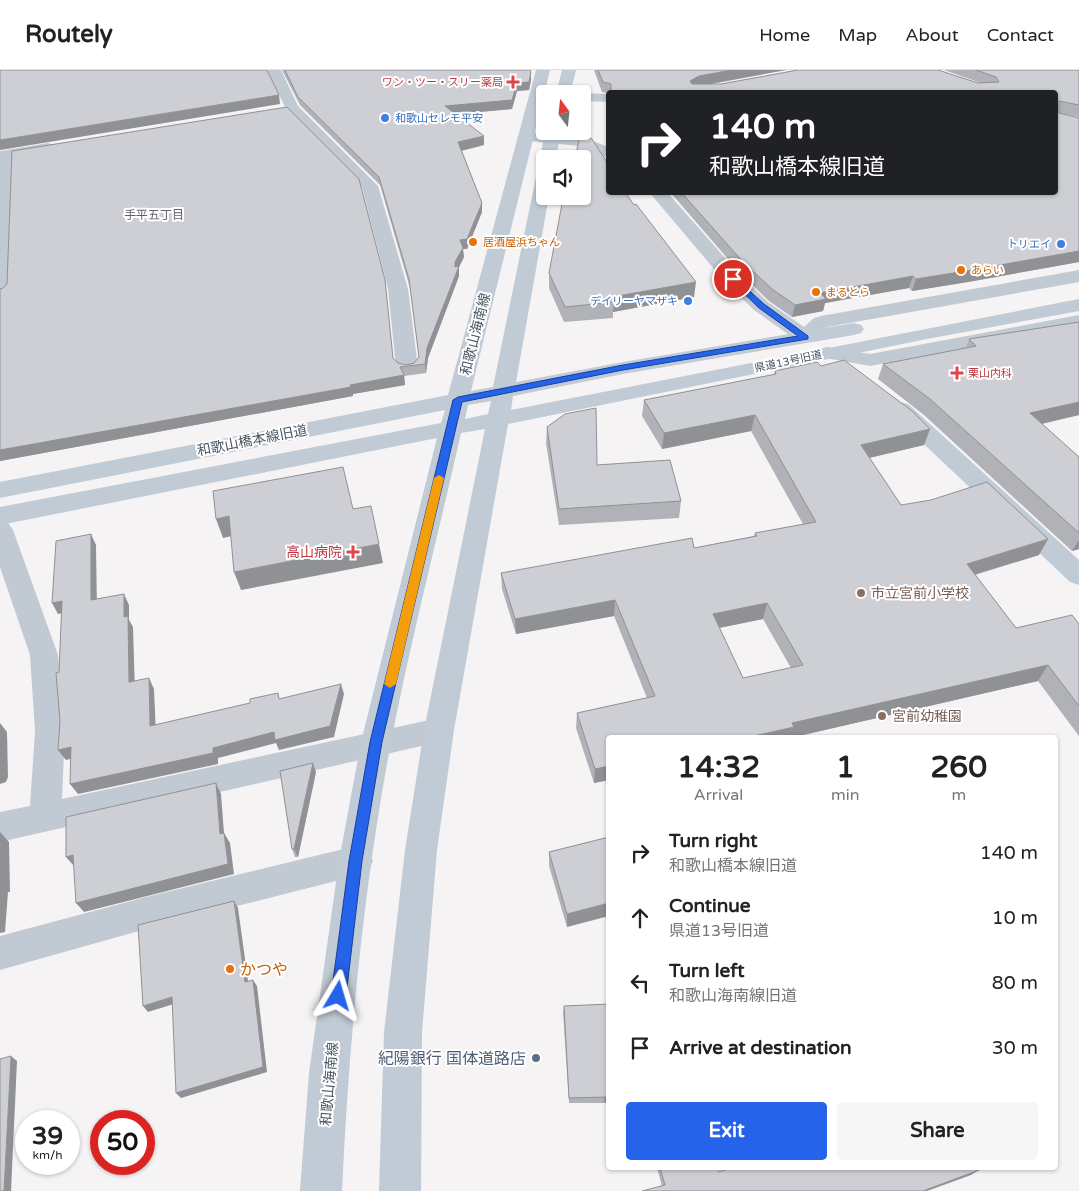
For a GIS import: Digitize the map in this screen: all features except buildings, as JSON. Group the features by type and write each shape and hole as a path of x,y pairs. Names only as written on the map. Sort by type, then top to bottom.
{"main road":[{"path":"565,85 569,70"},
{"name":"和歌山海南線","path":"321,1191 328,1074 356,861 376,742 450,428 524,137 536,102"},
{"path":"400,1191 403,1032 421,850 439,730 539,205"},
{"name":"県道13号旧道","path":"497,419 827,353 923,326 1079,289"},
{"name":"県道13号旧道","path":"504,391 623,368 805,338 923,326 1079,305"},
{"path":"805,338 864,380"},
{"name":"和歌山橋本線旧道","path":"0,490 504,391"},
{"path":"886,398 916,421 1079,575"},
{"name":"和歌山橋本線旧道","path":"0,516 497,419"}],"street":[{"path":"274,70 292,108 370,186 398,289 407,367"},
{"path":"591,97 606,98"},
{"path":"272,111 292,108"},
{"path":"524,137 536,136"},
{"path":"573,140 589,144 606,152"},
{"path":"0,292 3,156 66,145"},
{"path":"660,195 733,279 761,306 805,338 821,322 1079,276"},
{"path":"827,353 870,360 1079,321"},
{"path":"0,530 44,655 50,731 45,816"},
{"path":"0,827 376,742 439,730"},
{"path":"0,953 146,912 356,861"}],"slow traffic":[{"path":"390,684 439,478"}],"place":[{"name":"ワン・ツー・スリー薬局","path":"513,82"},
{"name":"和歌山セレモ平安","path":"385,118"},
{"name":"居酒屋浜ちゃん","path":"473,242"},
{"name":"トリエイ","path":"1061,244"},
{"name":"あらい","path":"961,270"},
{"name":"まるとら","path":"816,292"},
{"name":"デイリーヤマザキ","path":"688,301"},
{"name":"栗山内科","path":"957,373"},
{"name":"高山病院","path":"353,552"},
{"name":"市立宮前小学校","path":"861,593"},
{"name":"宮前幼稚園","path":"882,716"},
{"name":"かつや","path":"230,969"},
{"name":"紀陽銀行 国体道路店","path":"536,1058"}],"district":[{"name":"手平五丁目","path":"154,215"}],"route":[{"path":"338,996 356,861 376,742 458,400 623,368 805,338 761,306 733,279"}]}
